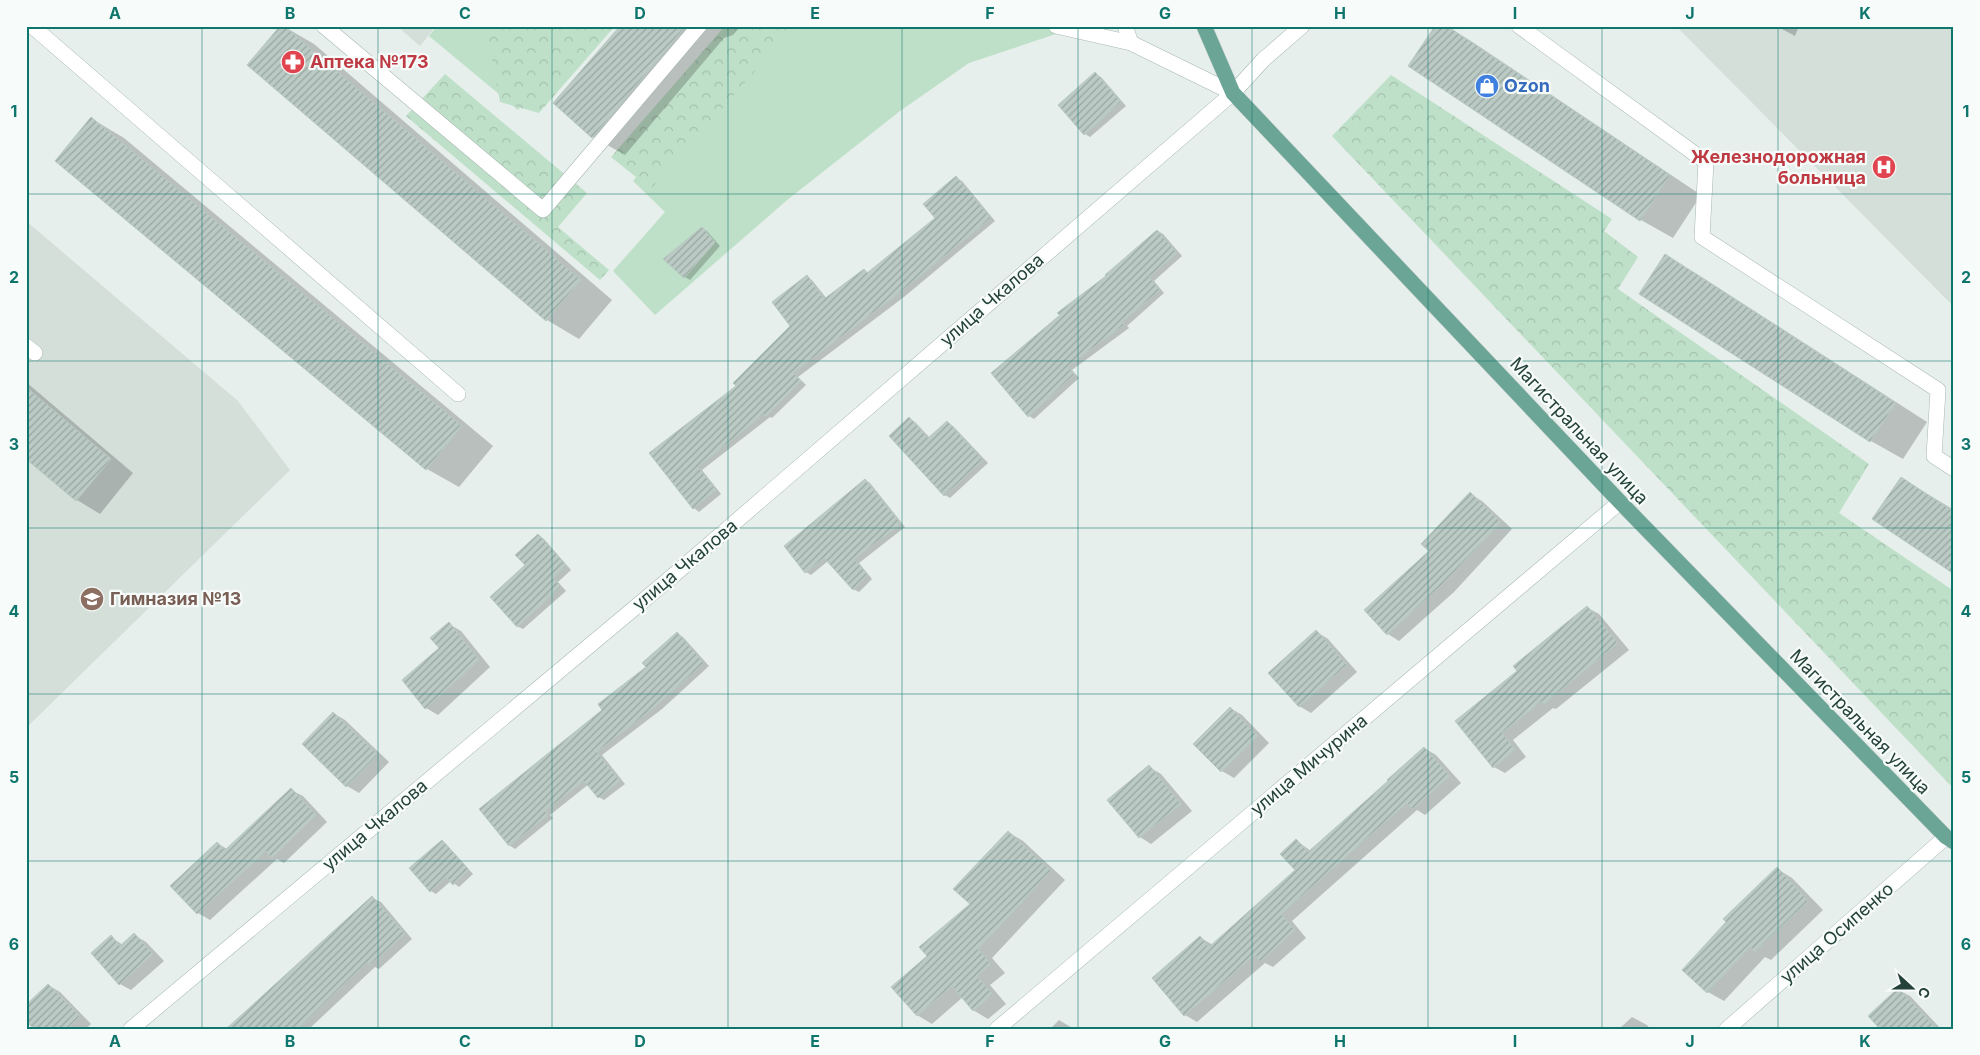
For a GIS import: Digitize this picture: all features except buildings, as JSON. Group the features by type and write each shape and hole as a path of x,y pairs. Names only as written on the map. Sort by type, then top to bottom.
{"main road":[{"name":"Магистральная улица","path":"1204,26 1233,93 1620,502 1950,840"}],"street":[{"path":"32,26 458,394"},
{"path":"324,26 543,210 699,26"},
{"path":"1056,26 1131,43 1233,93"},
{"path":"1125,26 1131,43"},
{"name":"улица Чкалова","path":"131,1029 668,580 1233,93 1263,60 1302,26"},
{"path":"1519,26 1706,162 1702,238 1938,390 1934,456 1954,470"},
{"name":"улица Мичурина","path":"998,1029 1620,502"},
{"name":"улица Осипенко","path":"1727,1029 1950,840"}],"shaded area":[{"path":"397,26 436,26 420,46"},
{"name":"Железнодорожная больница","path":"1676,26 1954,26 1954,307"},
{"name":"Гимназия №13","path":"26,221 238,401 290,470 26,728"}],"green space":[{"path":"437,26 588,26 518,110 429,36"},
{"path":"486,26 615,26 539,113 500,102"},
{"path":"725,26 795,26 651,189 611,157"},
{"path":"766,26 1045,26 1059,33 969,63 900,111 786,201 655,315 613,271 665,212 633,181"},
{"path":"445,74 587,193 558,227 609,270 600,280 406,116"},
{"path":"1391,75 1612,219 1604,231 1638,257 1618,289 1869,464 1839,513 1954,591 1954,789 1332,136"}],"place":[{"name":"Аптека №173","path":"293,62"},
{"name":"Ozon","path":"1487,86"},
{"name":"Железнодорожная больница","path":"1884,167"},
{"name":"Гимназия №13","path":"92,599"}]}
